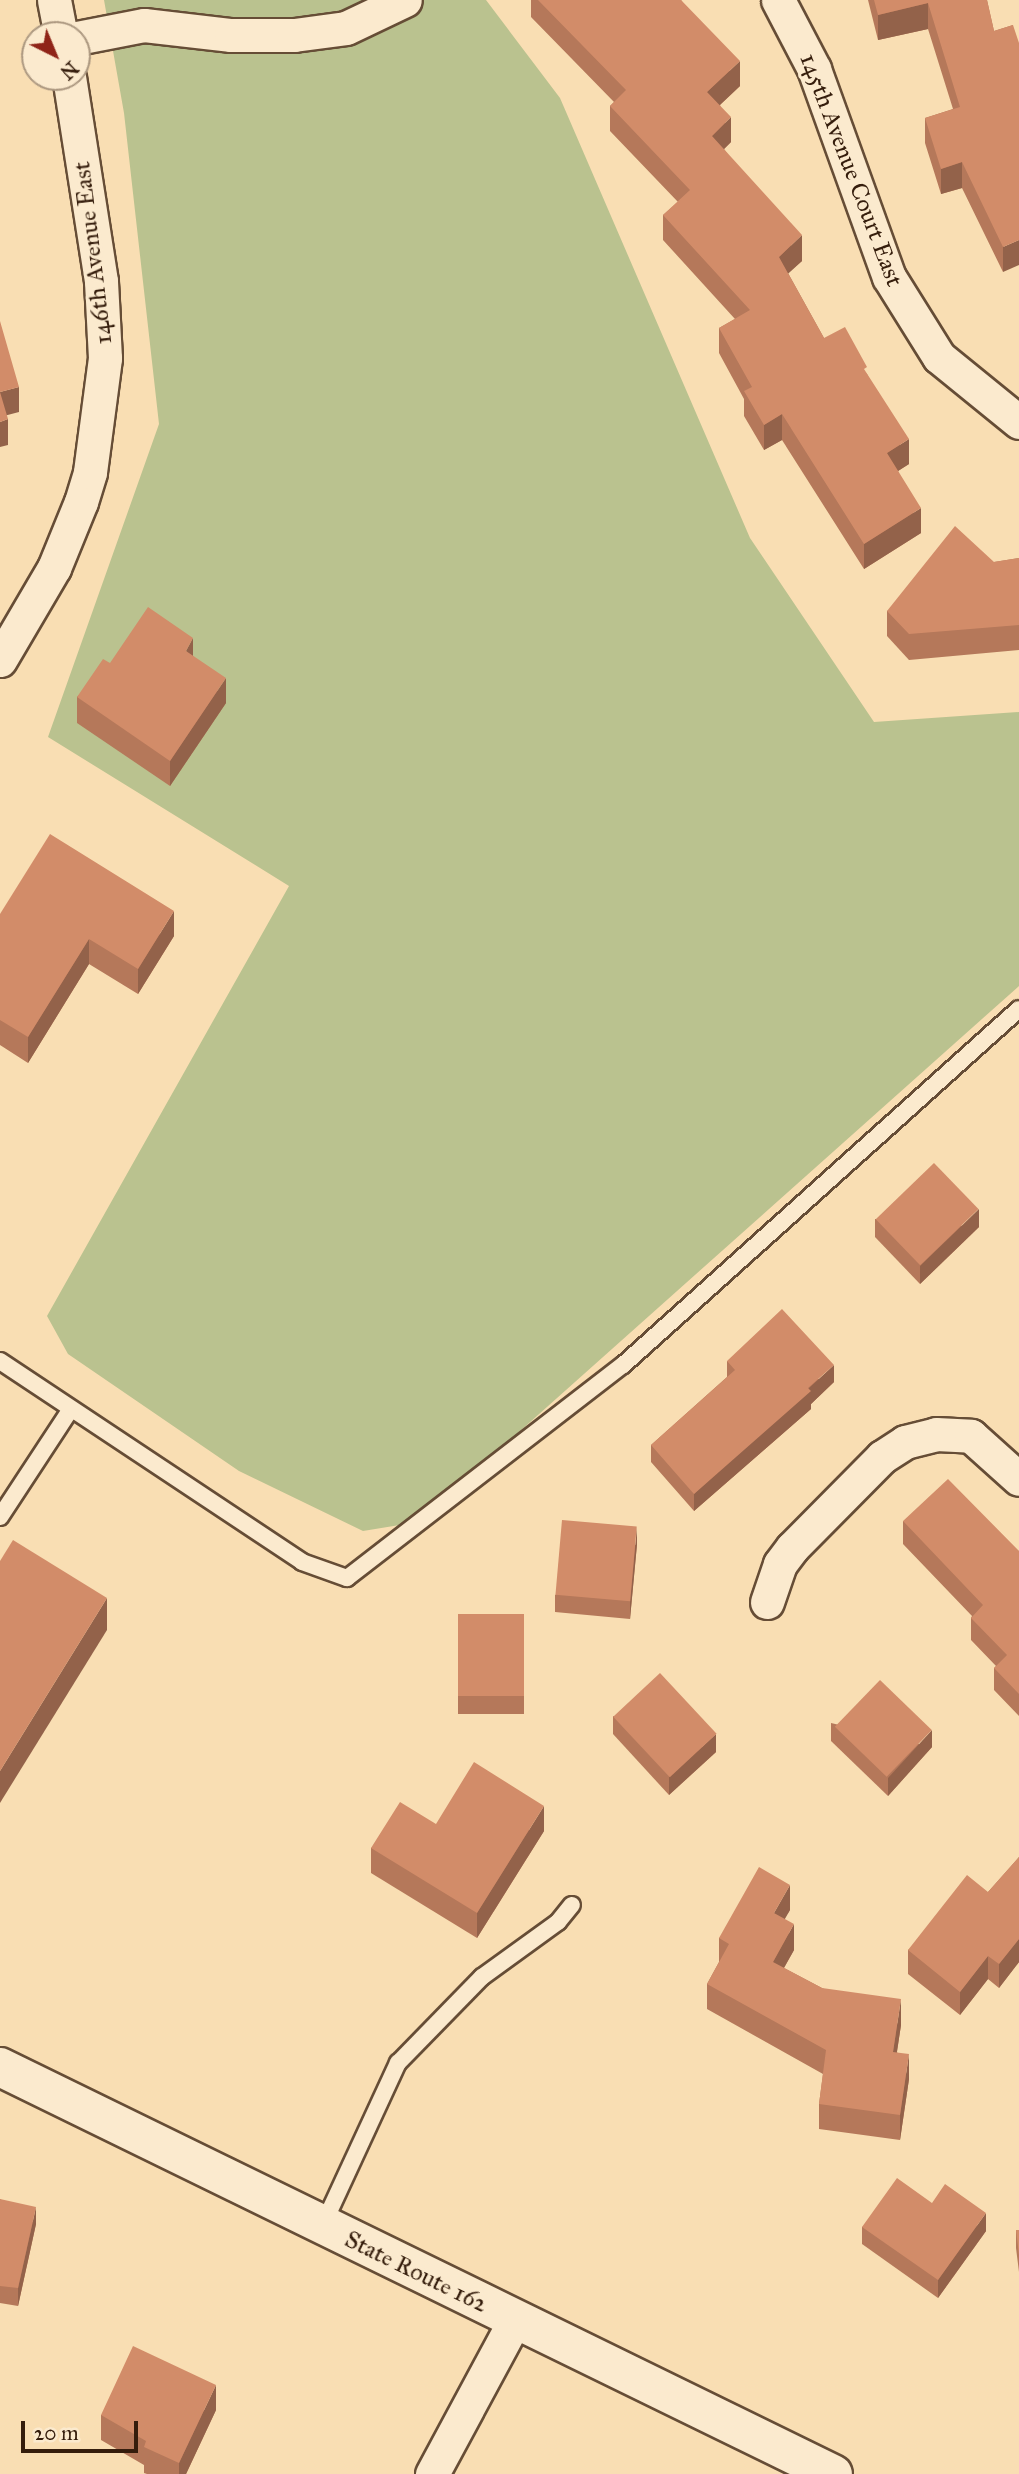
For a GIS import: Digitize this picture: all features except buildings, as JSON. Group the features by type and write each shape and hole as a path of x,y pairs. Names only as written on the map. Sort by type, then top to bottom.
{"main road":[{"name":"State Route 162","path":"0,2067 833,2474"}],"street":[{"path":"54,0 58,21"},
{"path":"91,35 144,25 231,35 294,35 346,28 405,0"},
{"name":"145th Avenue Court East","path":"778,0 814,69 889,277 939,357 1019,422"},
{"name":"146th Avenue East","path":"0,660 54,568 81,502 90,472 105,358 101,281 71,91"},
{"path":"767,1602 780,1564 792,1548 873,1466 905,1442 936,1434 971,1436 1019,1479"},
{"path":"432,2474 515,2320"}],"lane":[{"path":"0,1361 302,1562 347,1578 623,1365 1019,1009"},
{"path":"0,1517 71,1409"},
{"path":"323,2226 398,2063 482,1978 558,1922 572,1905"}],"green space":[{"path":"104,0 486,0 560,98 750,538 874,722 1019,712 1019,986 418,1522 363,1531 239,1471 68,1354 47,1316 289,886 48,737 159,424 124,113"}]}
